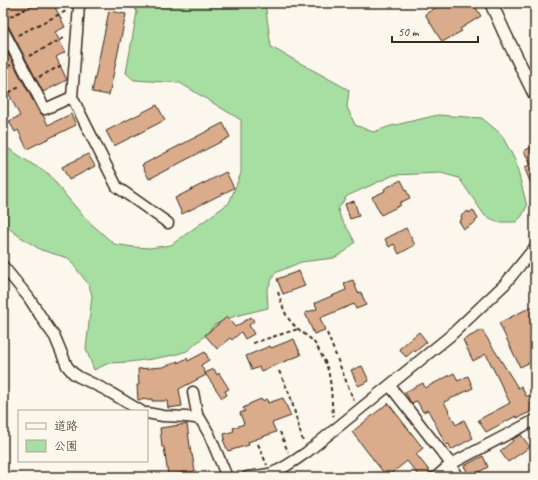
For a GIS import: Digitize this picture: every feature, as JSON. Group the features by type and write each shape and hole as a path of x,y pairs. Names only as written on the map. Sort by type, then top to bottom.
{"street":[{"path":"491,3 535,95"},
{"path":"78,4 72,97 116,187 168,223"},
{"path":"3,30 45,109 72,97"},
{"path":"247,477 271,473 293,463 358,412 450,336 505,284 535,247"},
{"path":"3,266 29,298 55,337 67,366 73,373 106,390 138,410"},
{"path":"390,386 451,464 457,477"},
{"path":"193,392 198,420"},
{"path":"148,413 201,420 209,434 227,477"},
{"path":"436,477 451,464 535,420"}],"path":[{"path":"3,21 37,3"},
{"path":"8,40 78,4"},
{"path":"3,69 77,31"},
{"path":"278,292 288,319 313,342 327,365 333,415 339,426"},
{"path":"253,343 298,329"},
{"path":"327,333 358,412"},
{"path":"279,371 290,394 303,444 307,452"},
{"path":"280,432 293,463"},
{"path":"258,444 271,473"}],"green space":[{"path":"132,3 265,3 271,47 349,90 347,107 355,125 373,132 391,126 438,115 482,118 501,134 515,160 527,206 522,216 516,222 499,222 485,216 459,178 441,173 394,175 347,196 338,209 341,219 355,242 346,251 334,258 301,262 275,273 267,290 268,308 235,316 214,325 205,336 187,351 152,359 109,363 94,370 86,349 92,296 89,285 68,258 41,250 3,224 3,145 49,174 86,219 114,244 133,247 150,248 171,245 229,203 241,173 241,120 180,83 134,80 126,73 137,12"}],"building":[{"path":"3,3 53,3 65,27 55,32 65,52 56,57 67,80 43,92 9,27 6,24 3,24"},
{"path":"444,3 473,3 481,16 460,29 462,31 442,42 425,14"},
{"path":"109,11 126,14 109,95 92,92"},
{"path":"3,44 39,112 43,115 48,125 71,114 76,125 27,149 18,130 15,132 9,121 20,116 7,90 3,92"},
{"path":"157,105 165,120 114,146 106,131"},
{"path":"223,123 230,137 149,179 142,165"},
{"path":"535,145 535,193 524,167 531,165 524,151"},
{"path":"88,154 95,166 69,180 62,167"},
{"path":"226,172 234,188 182,214 175,198"},
{"path":"401,180 410,198 399,203 401,205 381,215 372,197 385,191 384,189"},
{"path":"354,201 359,216 350,219 345,204"},
{"path":"473,210 478,219 475,221 476,222 464,229 459,221 462,219 461,216 468,211 469,213"},
{"path":"406,228 415,245 399,254 394,244 389,247 385,239"},
{"path":"299,271 305,286 283,294 277,279"},
{"path":"353,280 358,293 361,292 366,305 356,309 354,304 320,318 325,330 314,334 305,313 317,309 315,303 346,290 344,283"},
{"path":"535,305 535,360 520,367 499,323"},
{"path":"227,317 235,327 251,317 254,321 249,325 254,334 245,339 241,332 232,340 230,338 217,349 205,335"},
{"path":"482,330 518,388 521,386 526,396 530,396 535,406 535,410 517,418 516,416 486,432 478,420 510,403 486,354 473,361 463,340"},
{"path":"419,332 427,342 406,357 399,349"},
{"path":"294,339 301,355 261,371 259,367 252,370 246,356 270,346 271,348"},
{"path":"205,352 209,360 201,365 206,375 179,389 182,406 168,408 167,401 152,401 152,399 138,400 138,369 163,367 178,361 178,363 187,358 188,361"},
{"path":"362,366 369,381 358,386 351,370"},
{"path":"214,369 217,375 219,373 229,389 225,391 227,395 222,398 205,373"},
{"path":"454,373 458,381 468,376 473,388 444,402 456,425 464,420 473,438 451,450 449,444 446,445 428,410 423,412 417,401 411,403 405,392 423,383 425,388"},
{"path":"283,398 291,416 272,423 276,432 248,442 249,445 228,451 223,440 225,439 224,434 234,431 233,428 244,424 240,413 245,411 243,408 261,399 262,401 267,399 268,403"},
{"path":"388,403 423,448 416,454 431,473 430,477 420,477 407,461 387,477 352,432"},
{"path":"187,424 195,471 168,475 164,447 162,447 160,428"},
{"path":"521,435 530,447 508,462 500,451 513,441 512,439"},
{"path":"483,456 488,467 470,477 464,466"}]}
